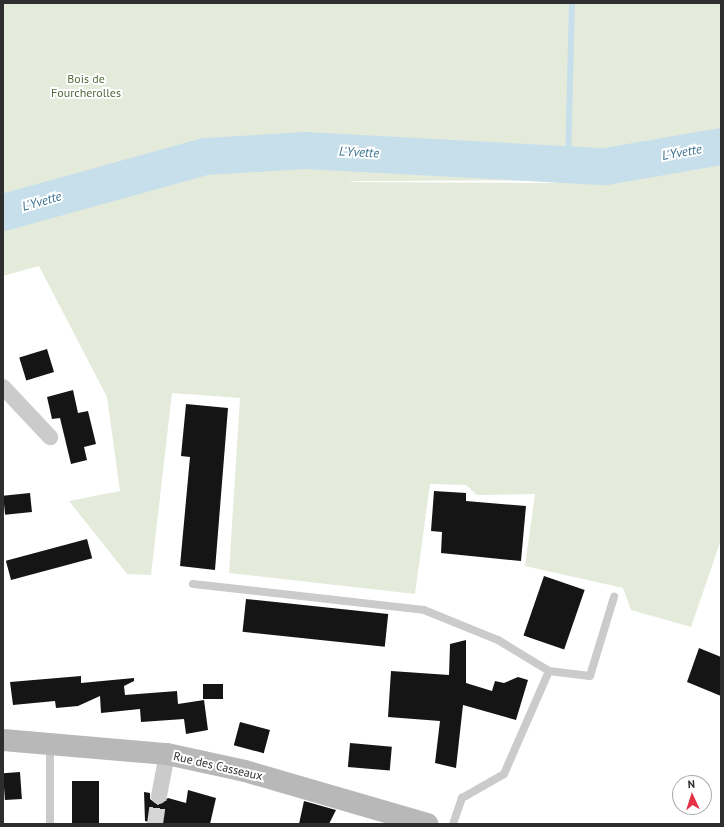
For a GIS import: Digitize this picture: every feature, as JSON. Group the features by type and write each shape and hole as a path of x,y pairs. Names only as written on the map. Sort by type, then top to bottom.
{"street":[{"path":"3,388 50,437"},
{"name":"Rue des Casseaux","path":"3,740 167,754 275,779 427,824"},
{"path":"159,796 167,754"}],"lane":[{"path":"193,584 424,610 498,640 548,671 590,676 614,596"},
{"path":"453,824 462,798 504,774 548,671"},
{"path":"50,743 50,824"}],"green space":[{"name":"Bois de Fourcherolles","path":"3,3 721,3 721,540 691,627 631,610 623,588 525,566 535,494 477,495 466,485 430,484 415,594 229,573 240,398 172,393 151,575 127,574 69,501 120,491 107,397 39,266 3,276","holes":["632,180 543,183 351,182 351,181"]}],"building":[{"path":"47,349 54,372 26,380 19,357"},
{"path":"73,390 78,413 88,411 96,444 84,447 87,460 71,464 60,418 52,419 47,397"},
{"path":"186,404 228,408 215,570 180,566 190,457 181,456"},
{"path":"434,491 466,493 466,501 526,506 521,561 441,553 442,532 431,531"},
{"path":"30,493 32,512 5,515 3,496"},
{"path":"87,539 92,558 11,580 6,561"},
{"path":"544,576 585,590 564,650 523,636"},
{"path":"246,599 388,614 385,647 243,632"},
{"path":"466,640 466,683 492,691 495,681 504,683 518,677 528,680 516,720 463,705 456,768 435,763 440,721 388,717 391,671 449,675 450,644"},
{"path":"699,648 721,657 721,696 687,682"},
{"path":"81,676 81,683 134,678 134,681 124,686 125,695 177,691 178,704 204,700 208,730 186,734 184,719 141,722 140,709 101,713 100,696 78,706 56,708 55,701 13,705 10,682"},
{"path":"203,684 223,684 223,699 203,699"},
{"path":"240,722 270,730 264,753 234,745"},
{"path":"350,743 392,747 390,771 348,767"},
{"path":"20,772 22,799 5,800 3,773"},
{"path":"72,781 99,781 99,824 72,824"},
{"path":"188,790 216,798 210,824 157,824 145,821 144,792 150,793 150,799 158,805 168,798 186,803"},
{"path":"304,801 336,810 329,824 299,824"}],"waterway":[{"path":"568,164 572,3"},
{"name":"L'Yvette","path":"3,212 205,156 305,150 605,166 721,146"}],"tunnel":[{"path":"155,824 159,796"}]}
